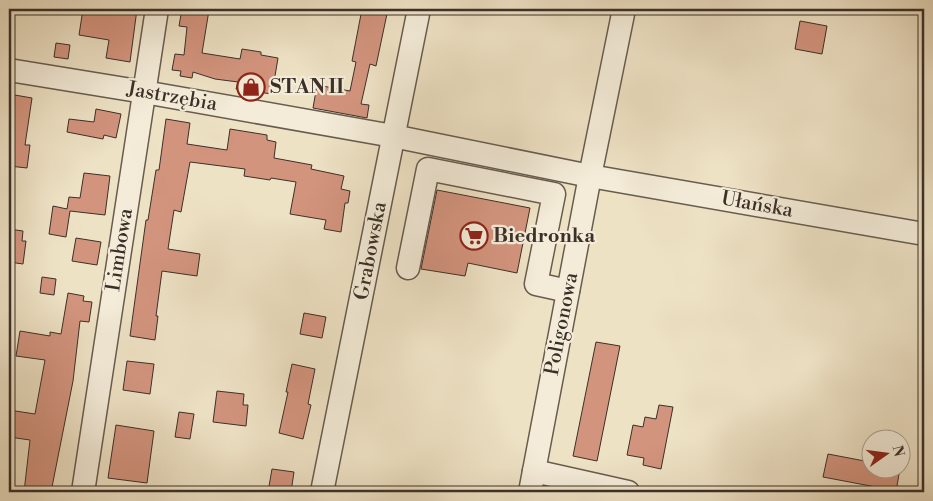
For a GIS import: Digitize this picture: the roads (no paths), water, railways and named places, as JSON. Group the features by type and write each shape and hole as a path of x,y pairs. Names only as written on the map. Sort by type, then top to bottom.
{"street":[{"name":"Limbowa","path":"83,492 157,9"},
{"name":"Grabowska","path":"322,492 419,9"},
{"name":"Poligonowa","path":"532,482 624,9"},
{"name":"Jastrzębia","path":"9,70 393,136 590,176"},
{"path":"408,268 428,169 554,194 536,284 568,291"},
{"name":"Ułańska","path":"590,176 924,234"},
{"path":"532,482 628,492"}],"place":[{"name":"STAN II","path":"251,87"},
{"name":"Biedronka","path":"474,236"}]}
